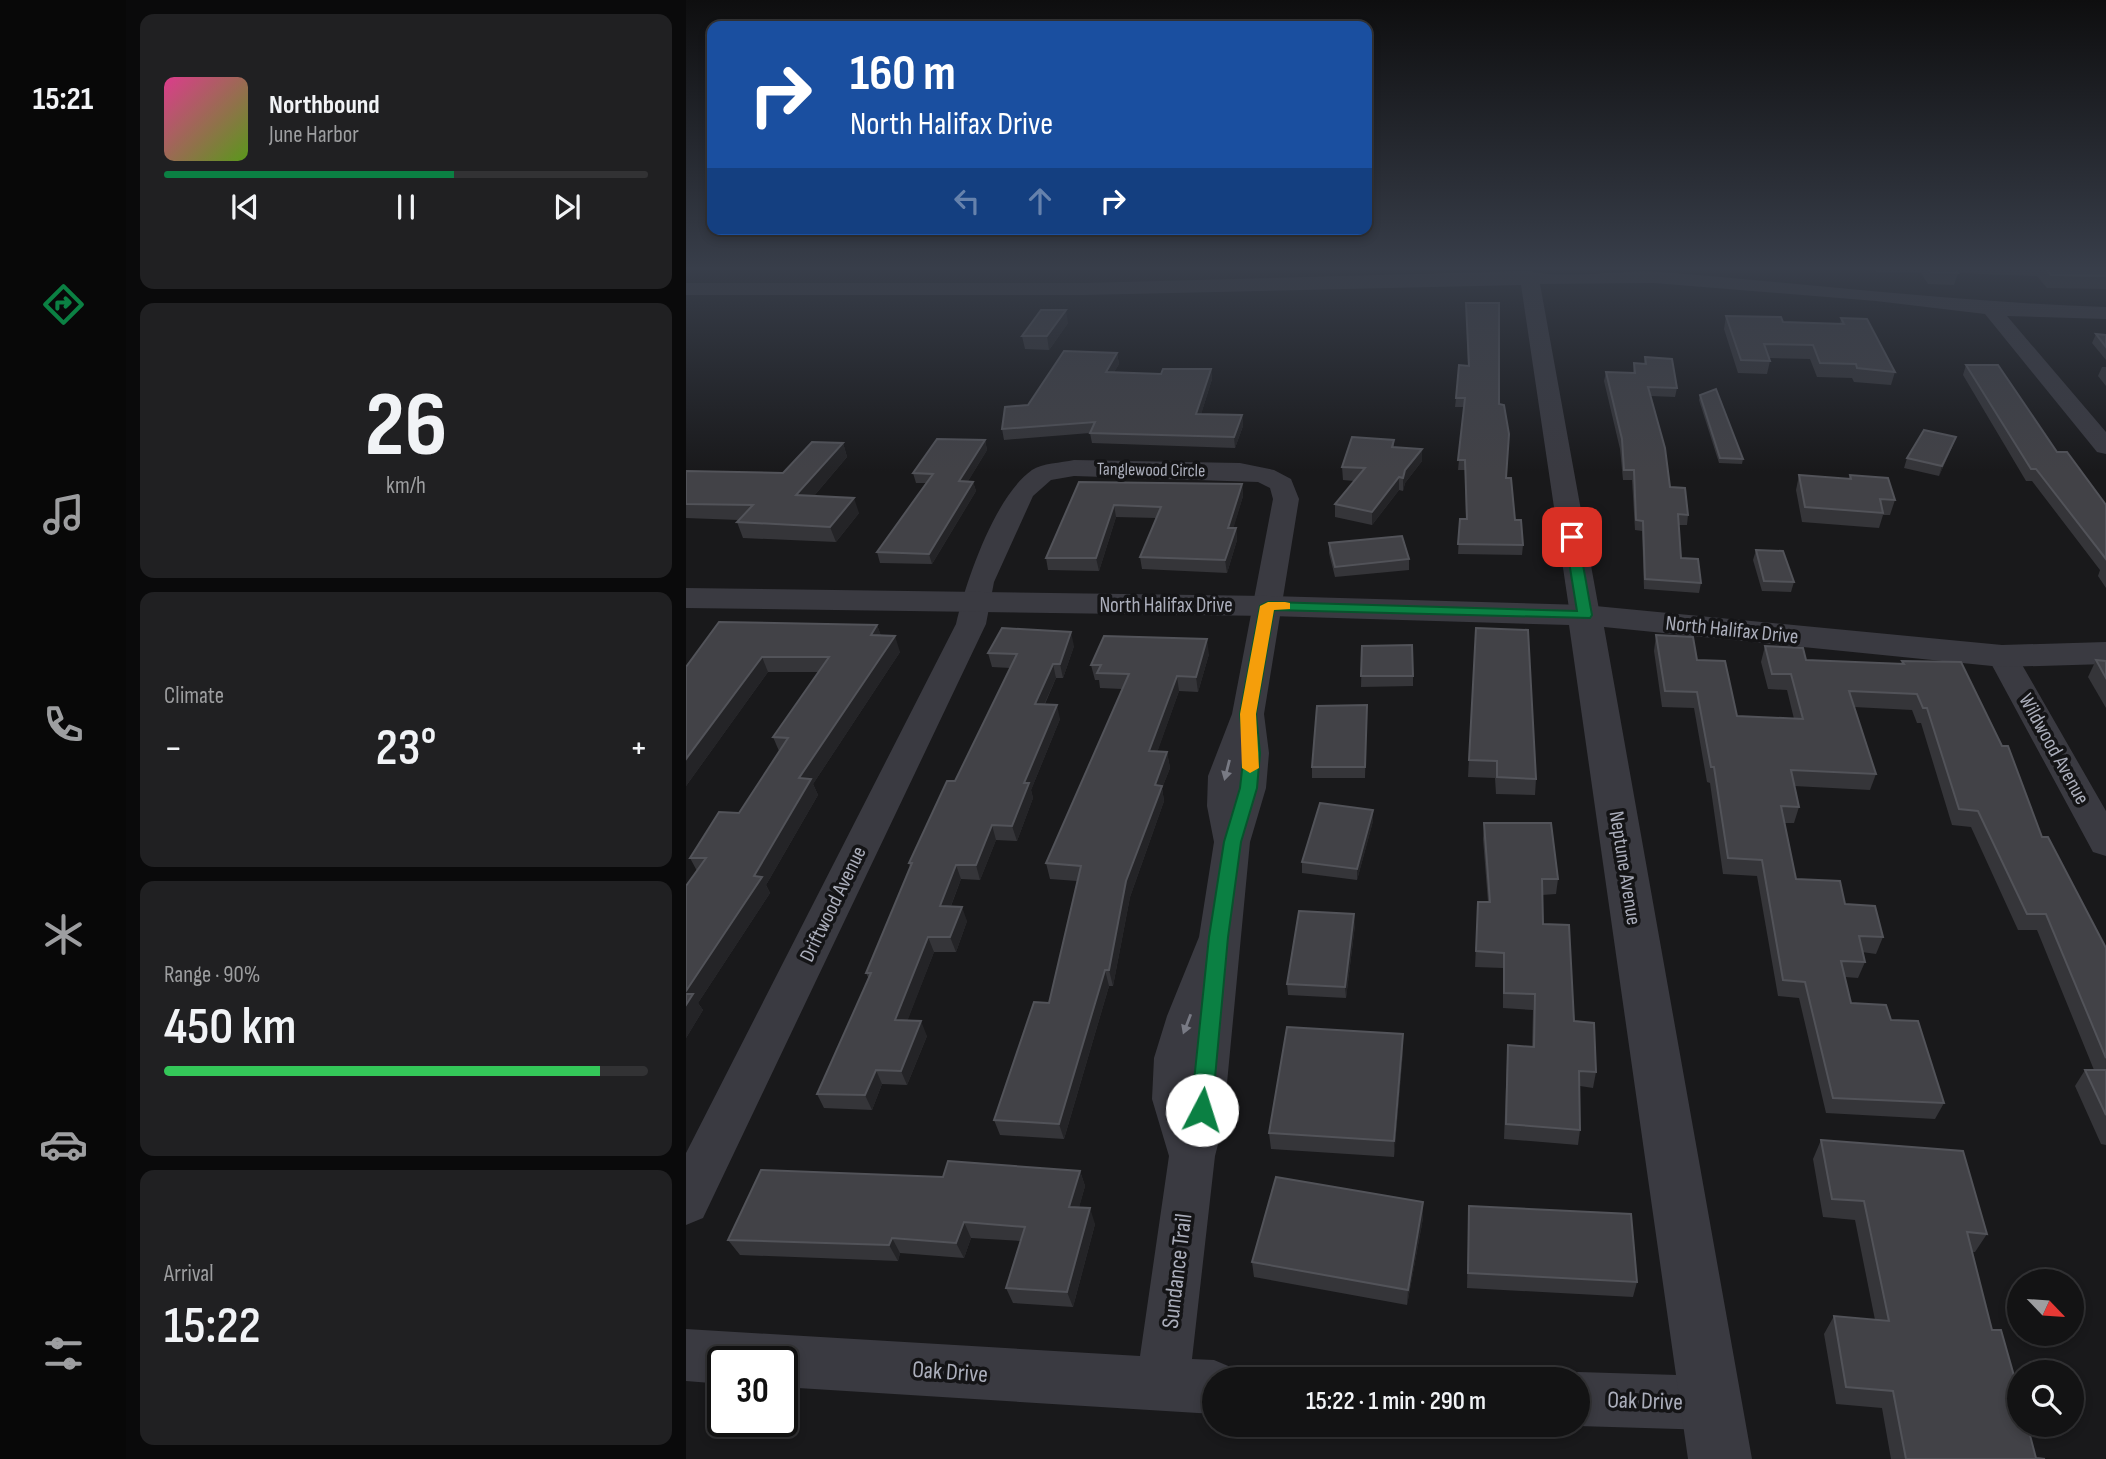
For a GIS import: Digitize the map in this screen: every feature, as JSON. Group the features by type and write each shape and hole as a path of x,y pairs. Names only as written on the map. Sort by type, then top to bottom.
{"street":[{"name":"Neptune Avenue","path":"1539,335 1720,1459"},
{"path":"2013,335 2106,447"},
{"name":"Tanglewood Circle","path":"975,604 980,582 1027,486 1043,474 1074,468 1240,471 1275,479 1282,484 1286,499 1268,606"},
{"name":"North Halifax Drive","path":"689,602 1268,606 1585,615 2002,656 2106,653"},
{"name":"Driftwood Avenue","path":"686,1202 971,624 975,604"},
{"name":"Sundance Trail","path":"1162,1385 1192,1156 1174,1100 1174,1070 1180,1044 1219,937 1232,842 1248,788 1252,753 1248,714 1268,606"},
{"name":"Wildwood Avenue","path":"2002,656 2106,843"},
{"name":"Oak Drive","path":"686,1355 1202,1387"},
{"name":"Oak Drive","path":"1590,1399 1711,1403"}],"building":[{"path":"1468,335 1499,335 1499,404 1504,405 1509,434 1506,478 1511,478 1515,520 1521,520 1523,545 1458,544 1460,519 1467,519 1465,460 1458,460 1465,398 1456,398 1459,365 1469,366"},
{"path":"1733,335 1875,335 1895,372 1857,368 1856,364 1820,363 1813,345 1764,344 1770,361 1741,360"},
{"path":"2097,335 2106,335 2106,347"},
{"path":"1064,351 1117,353 1106,372 1161,374 1163,369 1211,369 1196,414 1242,415 1234,437 1090,433 1095,422 1002,429 1005,407 1028,405"},
{"path":"1645,357 1672,359 1677,388 1648,387 1665,448 1670,487 1685,488 1688,515 1678,514 1681,558 1698,559 1701,583 1645,579 1643,521 1636,520 1634,470 1624,470 1622,439 1606,372 1635,373 1634,363 1646,364"},
{"path":"1966,365 1998,365 2057,452 2067,452 2106,505 2106,559 2036,469 2031,469"},
{"path":"1716,389 1743,459 1720,458 1700,395"},
{"path":"1924,430 1956,437 1942,466 1907,458"},
{"path":"1352,437 1394,440 1392,447 1422,449 1405,470 1403,478 1399,477 1372,512 1335,504 1365,468 1342,467"},
{"path":"937,439 985,440 959,481 973,482 929,554 877,552 933,474 913,473"},
{"path":"812,442 843,443 796,495 854,498 830,527 737,522 753,505 686,504 686,471 783,473"},
{"path":"1799,475 1851,479 1850,475 1888,478 1895,500 1880,499 1883,513 1805,507"},
{"path":"1079,482 1242,484 1228,528 1236,528 1225,560 1140,557 1161,507 1114,505 1096,558 1046,558"},
{"path":"1402,536 1409,559 1335,567 1329,543"},
{"path":"1756,550 1783,551 1794,582 1764,581"},
{"path":"719,622 877,625 871,635 895,636 799,778 811,779 754,876 762,877 686,991 686,886 706,858 690,858 719,812 739,813 788,738 773,737 829,657 762,657 686,759 686,667"},
{"path":"1002,628 1071,632 1060,664 1053,664 1035,704 1057,705 1024,783 1029,783 1012,826 992,825 976,865 956,865 940,906 962,907 950,937 928,937 895,1020 921,1021 901,1071 876,1070 865,1095 817,1094 871,973 866,973 912,863 909,863 947,781 955,781 1017,654 988,653"},
{"path":"1476,628 1528,630 1536,779 1497,777 1497,761 1469,760"},
{"path":"1656,635 1693,637 1697,660 1725,661 1737,716 1803,719 1791,674 1772,674 1765,646 1803,648 1806,660 1904,664 1902,661 1961,662 2002,746 2008,746 2042,837 2048,837 2106,948 2106,1058 2046,914 2027,914 1978,811 1959,809 1927,708 1923,708 1917,694 1849,691 1876,774 1791,770 1799,807 1781,806 1796,879 1840,881 1845,904 1875,906 1883,937 1859,936 1865,962 1841,961 1851,1003 1886,1005 1891,1020 1918,1021 1944,1103 1833,1098 1805,982 1783,980 1762,860 1728,858 1714,767 1711,767 1697,692 1665,691"},
{"path":"1104,636 1207,639 1196,677 1177,676 1149,751 1167,752 1155,785 1162,786 1126,881 1109,970 1105,970 1059,1124 994,1120 1034,1002 1049,1003 1081,866 1046,863 1129,674 1097,673 1101,665 1091,665"},
{"path":"1412,645 1413,676 1361,676 1362,646"},
{"path":"2096,660 2106,661 2106,678"},
{"path":"1367,705 1365,767 1312,767 1317,706"},
{"path":"1320,803 1373,810 1357,869 1302,862"},
{"path":"1484,823 1551,823 1558,879 1542,879 1543,924 1569,925 1574,1021 1594,1023 1596,1072 1579,1071 1580,1130 1506,1124 1508,1045 1534,1047 1535,994 1504,993 1504,953 1476,951 1478,902 1490,902"},
{"path":"1299,911 1354,914 1345,987 1287,984"},
{"path":"686,994 693,994 686,1005"},
{"path":"1287,1027 1403,1034 1394,1141 1269,1133"},
{"path":"2085,1070 2106,1070 2106,1115"},
{"path":"1821,1140 1963,1151 1987,1234 1967,1232 1992,1330 2001,1330 2010,1360 2007,1360 2007,1437 2030,1437 2036,1458 2045,1459 1906,1459 1893,1391 1846,1387 1834,1316 1889,1321 1864,1201 1832,1199"},
{"path":"948,1161 1080,1171 1069,1207 1090,1208 1067,1292 1006,1288 1025,1227 964,1222 956,1243 892,1238 889,1245 728,1240 761,1170 943,1177"},
{"path":"1276,1177 1423,1202 1408,1290 1252,1262"},
{"path":"1469,1206 1631,1214 1637,1282 1468,1273"}],"slow traffic":[{"path":"1250,768 1252,753 1248,714 1268,606 1285,606"}],"route":[{"path":"1202,1110 1208,1032 1232,842 1248,788 1252,753 1248,714 1268,606 1585,615 1572,537"}]}
